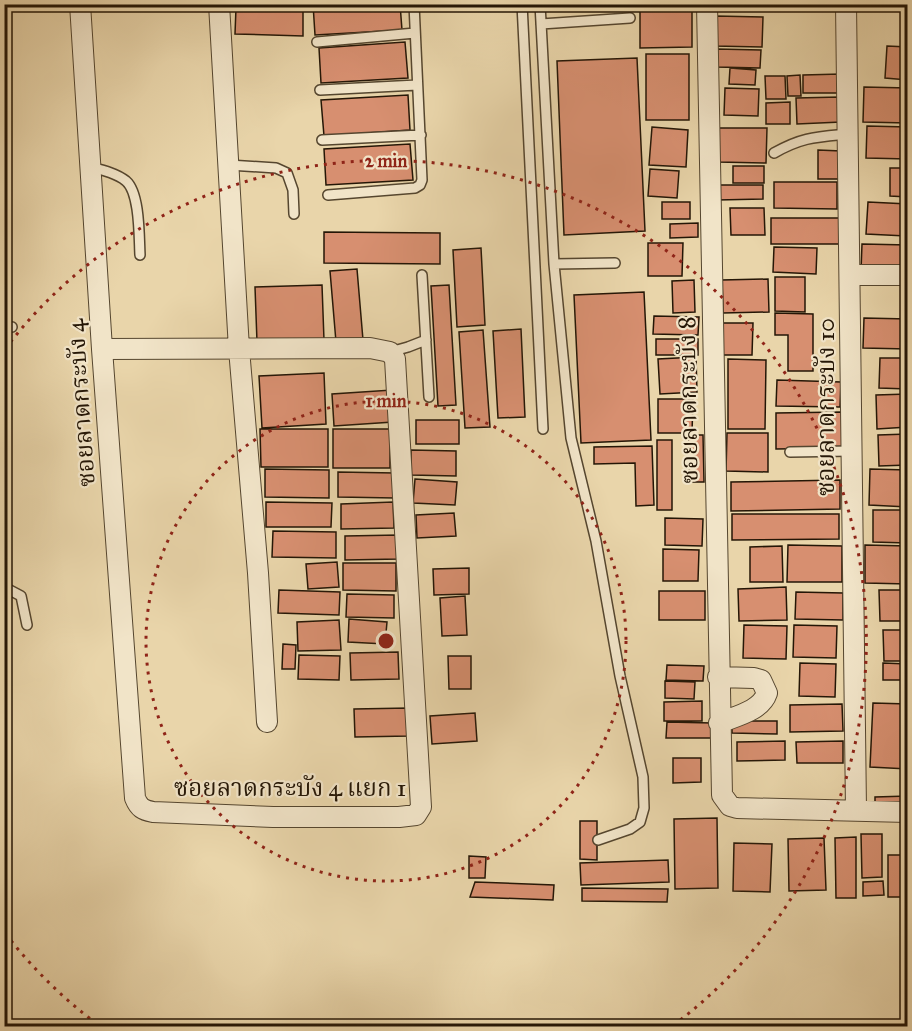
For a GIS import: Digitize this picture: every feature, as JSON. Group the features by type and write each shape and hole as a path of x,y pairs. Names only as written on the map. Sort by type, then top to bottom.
{"street":[{"name":"ซอยลาดกระบัง 4","path":"80,4 102,349 135,798"},
{"path":"219,4 239,349 258,573 267,722"},
{"name":"ซอยลาดกระบัง 8","path":"707,4 722,795 730,806 737,808 856,810"},
{"name":"ซอยลาดกระบัง 10","path":"846,4 856,810"},
{"path":"850,275 908,275"},
{"path":"102,349 370,348 390,352"},
{"name":"ซอยลาดกระบัง 4 แยก 1","path":"135,798 137,805 142,809 153,812 273,817 399,817 416,815 420,811 417,720 396,370 395,359 390,352"},
{"path":"718,677 761,680 766,686 767,693 764,701 753,709 719,723"},
{"path":"856,810 908,812"}],"lane":[{"path":"328,195 405,189 420,185 422,135 417,85 414,4"},
{"path":"522,4 543,429"},
{"path":"540,4 554,264 571,438 596,541 620,676 643,777 644,808 640,822 630,829 598,840"},
{"path":"541,24 630,18"},
{"path":"317,42 415,33"},
{"path":"321,90 417,85"},
{"path":"774,153 794,142 815,137 848,134"},
{"path":"322,140 422,135"},
{"path":"230,165 276,168 287,173 292,190 294,214"},
{"path":"90,167 110,172 127,182 133,192 137,211 140,255"},
{"path":"554,264 615,263"},
{"path":"422,275 429,397"},
{"path":"390,352 426,340"},
{"path":"790,452 851,451"},
{"path":"4,587 21,596 27,625"}],"building":[{"path":"313,4 400,4 402,30 315,35"},
{"path":"552,4 635,4 635,7 552,10"},
{"path":"640,4 692,4 692,47 640,48"},
{"path":"719,4 761,4 761,10 719,11"},
{"path":"859,4 908,4 908,7 859,5"},
{"path":"236,8 303,9 303,36 235,34"},
{"path":"715,16 763,17 762,47 714,46"},
{"path":"405,42 408,78 321,83 319,48"},
{"path":"887,46 908,47 908,80 885,78"},
{"path":"716,49 761,50 760,68 716,67"},
{"path":"646,54 689,54 689,120 646,120"},
{"path":"637,58 645,231 564,235 557,61"},
{"path":"730,68 756,70 755,85 729,84"},
{"path":"841,74 841,93 803,93 803,75"},
{"path":"800,75 801,96 788,96 787,76"},
{"path":"765,76 785,76 786,99 766,99"},
{"path":"864,87 908,88 908,123 863,122"},
{"path":"725,88 759,89 758,116 724,115"},
{"path":"408,95 410,130 324,136 321,100"},
{"path":"840,97 841,122 797,124 796,98"},
{"path":"790,102 790,124 766,124 766,103"},
{"path":"867,126 908,127 908,159 866,158"},
{"path":"652,127 688,130 686,167 649,165"},
{"path":"719,128 767,128 766,163 718,162"},
{"path":"410,144 413,180 326,185 324,149"},
{"path":"818,150 841,151 840,179 818,179"},
{"path":"733,166 764,166 764,183 733,183"},
{"path":"890,168 908,168 908,197 890,196"},
{"path":"650,169 679,171 677,198 648,196"},
{"path":"774,182 837,182 837,209 774,208"},
{"path":"717,185 763,185 763,199 717,200"},
{"path":"662,202 690,202 690,219 662,219"},
{"path":"868,202 908,204 906,236 866,234"},
{"path":"730,208 764,208 765,235 731,235"},
{"path":"771,218 840,218 840,244 771,244"},
{"path":"698,223 698,237 670,238 670,224"},
{"path":"324,232 440,233 440,264 324,263"},
{"path":"648,243 683,243 682,276 648,276"},
{"path":"862,244 908,245 908,272 861,271"},
{"path":"774,247 817,248 816,274 773,272"},
{"path":"481,248 485,325 457,327 453,250"},
{"path":"357,269 363,340 336,342 330,271"},
{"path":"775,277 805,277 805,312 775,311"},
{"path":"768,279 769,312 723,313 722,280"},
{"path":"694,280 695,312 673,313 672,281"},
{"path":"322,285 324,340 257,342 255,287"},
{"path":"449,285 456,405 438,406 431,286"},
{"path":"644,292 651,440 581,443 574,295"},
{"path":"775,313 813,314 813,371 788,371 788,335 775,335"},
{"path":"654,316 699,317 698,335 653,334"},
{"path":"864,318 908,319 908,349 863,348"},
{"path":"723,323 753,323 752,355 723,355"},
{"path":"521,329 525,417 498,418 493,331"},
{"path":"483,330 490,427 465,428 459,332"},
{"path":"656,339 698,339 698,355 656,355"},
{"path":"696,357 697,392 660,394 658,359"},
{"path":"880,358 908,358 908,389 879,388"},
{"path":"728,359 766,360 765,429 728,429"},
{"path":"324,373 326,424 262,428 259,376"},
{"path":"777,380 841,382 840,407 776,406"},
{"path":"392,390 393,422 334,426 332,394"},
{"path":"908,394 908,427 877,429 876,395"},
{"path":"658,399 693,399 692,433 658,433"},
{"path":"842,412 843,448 776,449 776,413"},
{"path":"416,420 459,420 459,444 416,444"},
{"path":"260,429 328,429 328,467 261,467"},
{"path":"333,429 390,429 390,468 333,468"},
{"path":"727,433 768,433 768,472 726,471"},
{"path":"908,434 908,465 879,466 878,435"},
{"path":"688,435 703,435 704,482 690,482"},
{"path":"657,440 672,440 672,510 657,510"},
{"path":"652,446 654,505 636,506 635,463 594,464 594,447"},
{"path":"411,450 456,451 456,476 411,475"},
{"path":"265,469 329,470 329,498 265,497"},
{"path":"870,469 908,470 908,507 869,505"},
{"path":"338,472 395,473 395,498 338,497"},
{"path":"415,479 457,482 455,505 413,503"},
{"path":"840,480 840,509 731,511 731,482"},
{"path":"266,502 332,503 331,527 266,527"},
{"path":"393,502 394,528 341,529 341,504"},
{"path":"873,510 908,510 908,543 873,542"},
{"path":"454,513 456,536 417,538 416,515"},
{"path":"732,514 839,514 839,539 732,540"},
{"path":"665,518 703,519 702,546 665,545"},
{"path":"273,531 336,532 336,558 272,557"},
{"path":"399,535 399,559 345,560 345,536"},
{"path":"788,545 842,546 842,582 787,582"},
{"path":"865,545 908,546 908,584 865,583"},
{"path":"782,546 783,582 750,582 750,547"},
{"path":"663,549 699,550 698,581 663,581"},
{"path":"337,562 339,587 308,589 306,564"},
{"path":"343,563 396,563 396,591 343,590"},
{"path":"469,568 469,594 434,595 433,569"},
{"path":"786,587 787,620 739,621 738,589"},
{"path":"279,590 340,592 339,615 278,613"},
{"path":"879,590 908,590 908,621 880,621"},
{"path":"659,591 705,591 705,620 659,620"},
{"path":"796,592 843,593 843,620 795,619"},
{"path":"347,594 394,595 394,618 346,617"},
{"path":"465,596 467,635 442,636 440,598"},
{"path":"349,619 387,622 385,644 348,642"},
{"path":"339,620 341,650 298,651 297,622"},
{"path":"744,625 787,626 786,659 743,658"},
{"path":"794,625 837,626 836,658 793,657"},
{"path":"883,630 908,630 908,661 884,661"},
{"path":"283,644 296,645 295,669 282,669"},
{"path":"398,652 399,679 351,680 350,653"},
{"path":"299,655 340,656 339,680 298,679"},
{"path":"448,656 471,656 471,689 449,689"},
{"path":"800,663 836,664 835,697 799,696"},
{"path":"883,663 908,664 908,680 883,680"},
{"path":"667,665 704,666 703,681 666,680"},
{"path":"665,681 695,682 694,699 665,698"},
{"path":"702,701 702,721 664,721 664,702"},
{"path":"873,703 908,704 908,769 870,767"},
{"path":"842,704 843,731 790,732 790,705"},
{"path":"409,708 409,736 355,737 354,709"},
{"path":"475,713 477,741 432,744 430,716"},
{"path":"732,721 777,721 777,734 732,733"},
{"path":"667,722 712,723 711,738 666,738"},
{"path":"785,741 785,760 737,761 737,742"},
{"path":"843,741 843,763 797,763 796,742"},
{"path":"673,758 701,758 701,782 673,783"},
{"path":"908,796 908,808 875,809 875,797"},
{"path":"717,818 718,888 675,889 674,819"},
{"path":"580,821 597,821 597,860 580,859"},
{"path":"861,834 882,834 882,877 862,878"},
{"path":"856,837 856,898 836,898 835,838"},
{"path":"824,838 826,890 789,891 788,839"},
{"path":"734,843 772,844 770,892 733,891"},
{"path":"888,855 908,855 908,897 888,897"},
{"path":"469,856 486,857 485,878 469,878"},
{"path":"668,860 669,882 581,885 580,863"},
{"path":"883,881 884,895 863,896 863,882"},
{"path":"475,882 554,885 553,900 470,897"},
{"path":"582,888 668,889 667,902 582,901"}]}
